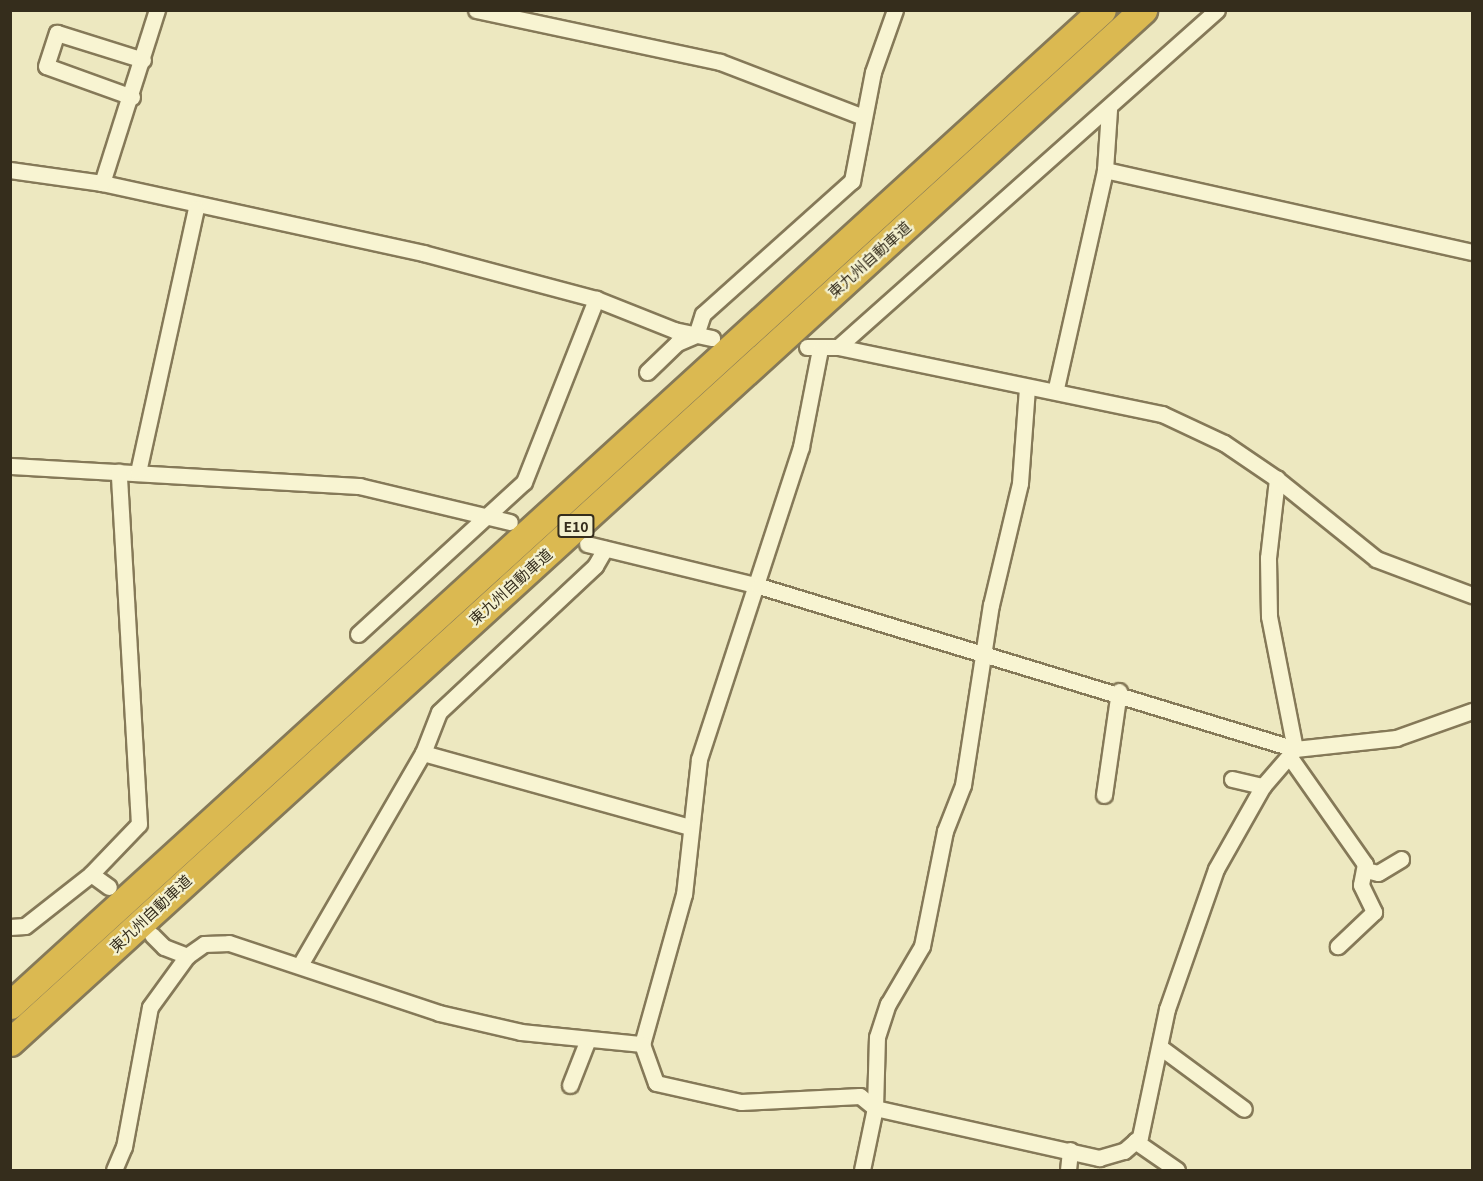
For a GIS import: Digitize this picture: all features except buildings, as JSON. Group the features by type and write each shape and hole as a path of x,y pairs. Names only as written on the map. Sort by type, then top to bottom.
{"highway":[{"name":"東九州自動車道","path":"10,1005 1102,10"},
{"name":"東九州自動車道","path":"10,1042 1143,10"}],"street":[{"path":"102,183 132,98 157,10"},
{"path":"476,10 720,62 863,117"},
{"path":"647,372 677,343 696,335 703,314 852,181 863,117 895,10"},
{"path":"838,347 1218,10"},
{"path":"132,98 46,66 57,33 143,60"},
{"path":"1056,388 1105,170 1109,109"},
{"path":"10,170 102,183 196,208 423,253 596,298 696,335 712,338"},
{"path":"1105,170 1473,252"},
{"path":"138,472 196,208"},
{"path":"358,634 484,516 524,483 596,298"},
{"path":"1292,752 1263,786 1216,869 1167,1009 1150,1102 1135,1141 1124,1151 1099,1158 875,1108 860,1096 741,1102 656,1083 642,1044 684,894 687,826 699,759 759,586 801,447 813,348 838,347 1027,388 1056,388 1162,414 1224,443 1277,479 1376,559 1473,596"},
{"path":"862,1170 875,1108 877,1037 888,1004 922,946 945,831 963,785 986,655 991,604 1020,483 1027,388"},
{"path":"10,466 359,486 510,522"},
{"path":"10,927 25,926 92,874 139,824 119,472"},
{"path":"1277,479 1269,616 1292,752 1366,870 1378,873 1401,859"},
{"path":"587,544 759,586 986,655 1119,691 1292,752 1396,738 1473,711"},
{"path":"300,965 423,753 439,712 595,566 605,549"},
{"path":"1104,795 1119,691"},
{"path":"423,753 687,826"},
{"path":"1232,779 1263,786"},
{"path":"1338,946 1374,912 1361,885 1366,870"},
{"path":"92,874 109,887"},
{"path":"152,935 164,947 187,956"},
{"path":"114,1170 124,1147 150,1006 187,956 215,942 300,965 439,1013 521,1032 642,1044"},
{"path":"570,1085 588,1039"},
{"path":"1160,1047 1244,1109"},
{"path":"1135,1141 1177,1170"},
{"path":"1068,1170 1070,1150"}]}
